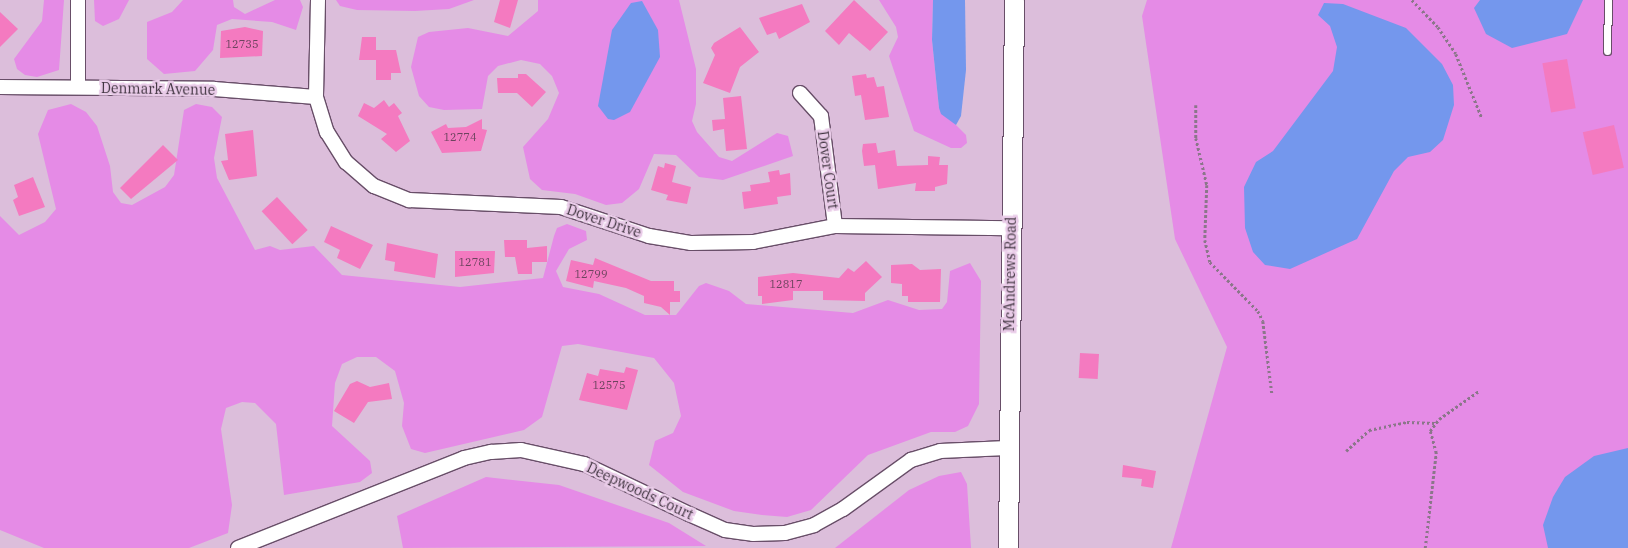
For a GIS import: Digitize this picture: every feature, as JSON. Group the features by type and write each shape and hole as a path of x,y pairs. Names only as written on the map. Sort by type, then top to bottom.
{"main road":[{"name":"McAndrews Road","path":"1008,548 1007,448 1014,0"}],"street":[{"path":"78,0 78,87"},
{"name":"Dover Drive","path":"318,0 316,97 327,132 346,162 374,186 408,200 561,207 649,236 691,243 752,242 835,226 1010,228"},
{"name":"Denmark Avenue","path":"0,87 214,89 316,97"},
{"name":"Dover Court","path":"800,93 820,116 835,226"},
{"name":"Deepwoods Court","path":"238,548 455,462 492,452 521,450 584,464 707,522 753,534 785,533 814,525 843,509 911,460 940,451 1007,448"}],"lane":[{"path":"1607,52 1608,0"}],"path":[{"path":"1412,0 1438,27 1456,54 1482,118"},
{"path":"1196,105 1196,138 1207,185 1206,240 1210,262 1258,311 1263,321 1272,393"},
{"path":"1425,548 1436,453 1430,431 1436,423 1479,391"},
{"path":"1346,451 1369,430 1407,422 1436,423"}],"shaded area":[{"path":"44,0 64,0 59,70 37,77 25,75 17,69 14,59 42,21"},
{"path":"94,0 129,0 119,19 103,26 95,21"},
{"path":"183,0 233,0 234,7 245,14 275,0 300,0 303,7 296,30 272,22 232,19 217,25 213,50 195,71 164,74 147,59 147,22 172,12"},
{"path":"336,0 474,0 449,9 415,11 357,10 340,6"},
{"path":"538,0 679,0 696,69 696,104 692,121 697,132 719,157 732,161 777,133 788,136 793,156 723,180 699,177 676,155 654,154 639,189 622,203 606,205 575,194 542,190 530,179 523,147 548,119 559,93 552,76 540,64 521,60 498,66 488,76 482,109 444,110 429,107 419,96 411,67 418,37 429,32 468,28 508,36 538,11"},
{"path":"879,0 933,0 932,40 939,108 966,135 967,143 961,148 951,148 914,131 889,56 898,37 896,27"},
{"path":"1147,0 1628,0 1628,548 1171,548 1227,347 1175,239 1142,16"},
{"path":"71,104 86,112 97,126 110,166 113,192 121,203 132,205 165,187 174,175 184,110 196,104 212,107 222,117 214,158 217,178 255,250 270,246 280,250 314,246 342,275 460,287 543,278 557,228 567,224 586,231 587,240 569,249 556,271 563,287 599,294 645,315 676,315 699,286 706,283 729,291 746,304 853,313 888,300 919,310 942,309 947,302 950,271 970,263 981,281 979,404 968,426 955,432 931,432 868,455 811,510 787,517 734,511 683,492 649,465 655,441 673,433 681,416 674,383 654,358 578,344 562,346 542,417 524,430 425,453 411,449 402,426 404,403 395,371 376,357 357,357 342,364 335,383 332,426 370,461 372,473 360,482 284,495 276,424 255,403 242,402 226,408 221,429 232,505 228,533 189,548 44,548 0,530 0,216 19,235 45,222 56,209 38,134 48,110"},
{"path":"961,472 967,484 971,548 835,548 909,490 939,476"},
{"path":"486,477 559,485 669,523 706,546 403,548 397,516"}],"water":[{"path":"933,0 965,0 966,70 961,116 956,125 941,114 939,108 932,40"},
{"path":"1480,0 1583,0 1567,34 1512,48 1486,34 1474,8"},
{"path":"642,1 658,30 660,57 630,112 614,120 608,119 598,106 612,30 631,3"},
{"path":"1324,3 1343,4 1406,28 1442,64 1453,85 1454,105 1443,140 1430,152 1408,157 1394,171 1357,239 1290,269 1265,265 1253,252 1245,228 1244,187 1256,162 1273,151 1333,71 1337,47 1330,26 1318,15"},
{"path":"1628,448 1628,548 1548,548 1543,525 1553,497 1565,477 1594,456"}],"building":[{"path":"500,0 518,0 510,28 494,22"},
{"path":"854,0 888,32 870,51 849,33 839,45 825,31"},
{"path":"802,4 810,22 779,39 776,32 767,35 759,18"},
{"path":"0,12 18,29 0,47"},
{"path":"245,27 263,31 262,56 220,58 221,31"},
{"path":"740,27 759,52 740,67 730,93 703,83 715,55 711,48 714,43"},
{"path":"362,37 376,37 376,50 396,50 401,73 391,73 391,80 376,80 376,60 359,60"},
{"path":"1567,59 1576,108 1551,113 1542,63"},
{"path":"518,74 526,74 546,92 532,107 517,93 498,93 497,78 518,78"},
{"path":"866,74 867,78 874,77 877,87 884,86 889,117 865,120 861,95 855,96 852,76"},
{"path":"741,96 747,149 726,151 724,129 713,131 712,120 725,119 723,98"},
{"path":"384,100 389,107 394,103 402,113 398,116 410,141 396,152 381,139 387,134 358,116 364,103 374,108"},
{"path":"482,119 482,129 487,130 481,151 442,153 431,132 446,124 448,128 466,127"},
{"path":"1614,125 1624,168 1593,175 1583,132"},
{"path":"253,130 257,176 229,180 221,161 228,160 225,134"},
{"path":"876,143 878,153 895,150 897,166 928,165 928,156 940,157 939,165 948,165 947,184 935,187 935,191 915,191 916,183 878,189 875,165 864,166 862,151 863,144"},
{"path":"163,145 178,160 131,199 120,188"},
{"path":"665,163 676,166 672,182 691,187 687,204 666,200 668,195 651,190 658,166 664,168"},
{"path":"779,170 780,175 790,173 791,195 777,197 778,204 744,209 742,192 751,191 750,185 770,182 768,172"},
{"path":"33,177 45,207 19,216 13,200 18,197 14,185"},
{"path":"277,197 308,230 292,244 262,211"},
{"path":"331,226 373,245 360,269 337,258 340,250 324,242"},
{"path":"504,240 527,240 527,248 547,246 547,262 532,262 532,274 518,274 515,257 505,257"},
{"path":"387,243 438,254 435,278 394,271 395,262 385,260"},
{"path":"455,251 495,251 494,273 455,277"},
{"path":"595,258 651,281 674,281 674,291 680,291 680,302 670,302 670,315 661,307 644,303 644,296 626,288 594,281 593,288 566,281 571,260 593,265"},
{"path":"866,261 882,277 865,293 865,301 823,300 823,291 793,291 793,300 762,304 762,296 758,296 758,277 793,273 839,278 848,268 854,272"},
{"path":"912,264 920,270 941,269 940,302 908,302 908,296 902,296 902,284 891,283 891,265"},
{"path":"1080,353 1099,354 1098,379 1079,378"},
{"path":"626,367 638,370 627,410 579,400 587,373 598,376 600,369 624,373"},
{"path":"357,381 370,387 389,383 392,399 368,402 354,423 334,411 350,384"},
{"path":"1123,465 1156,471 1153,488 1141,486 1142,479 1122,477"}]}
